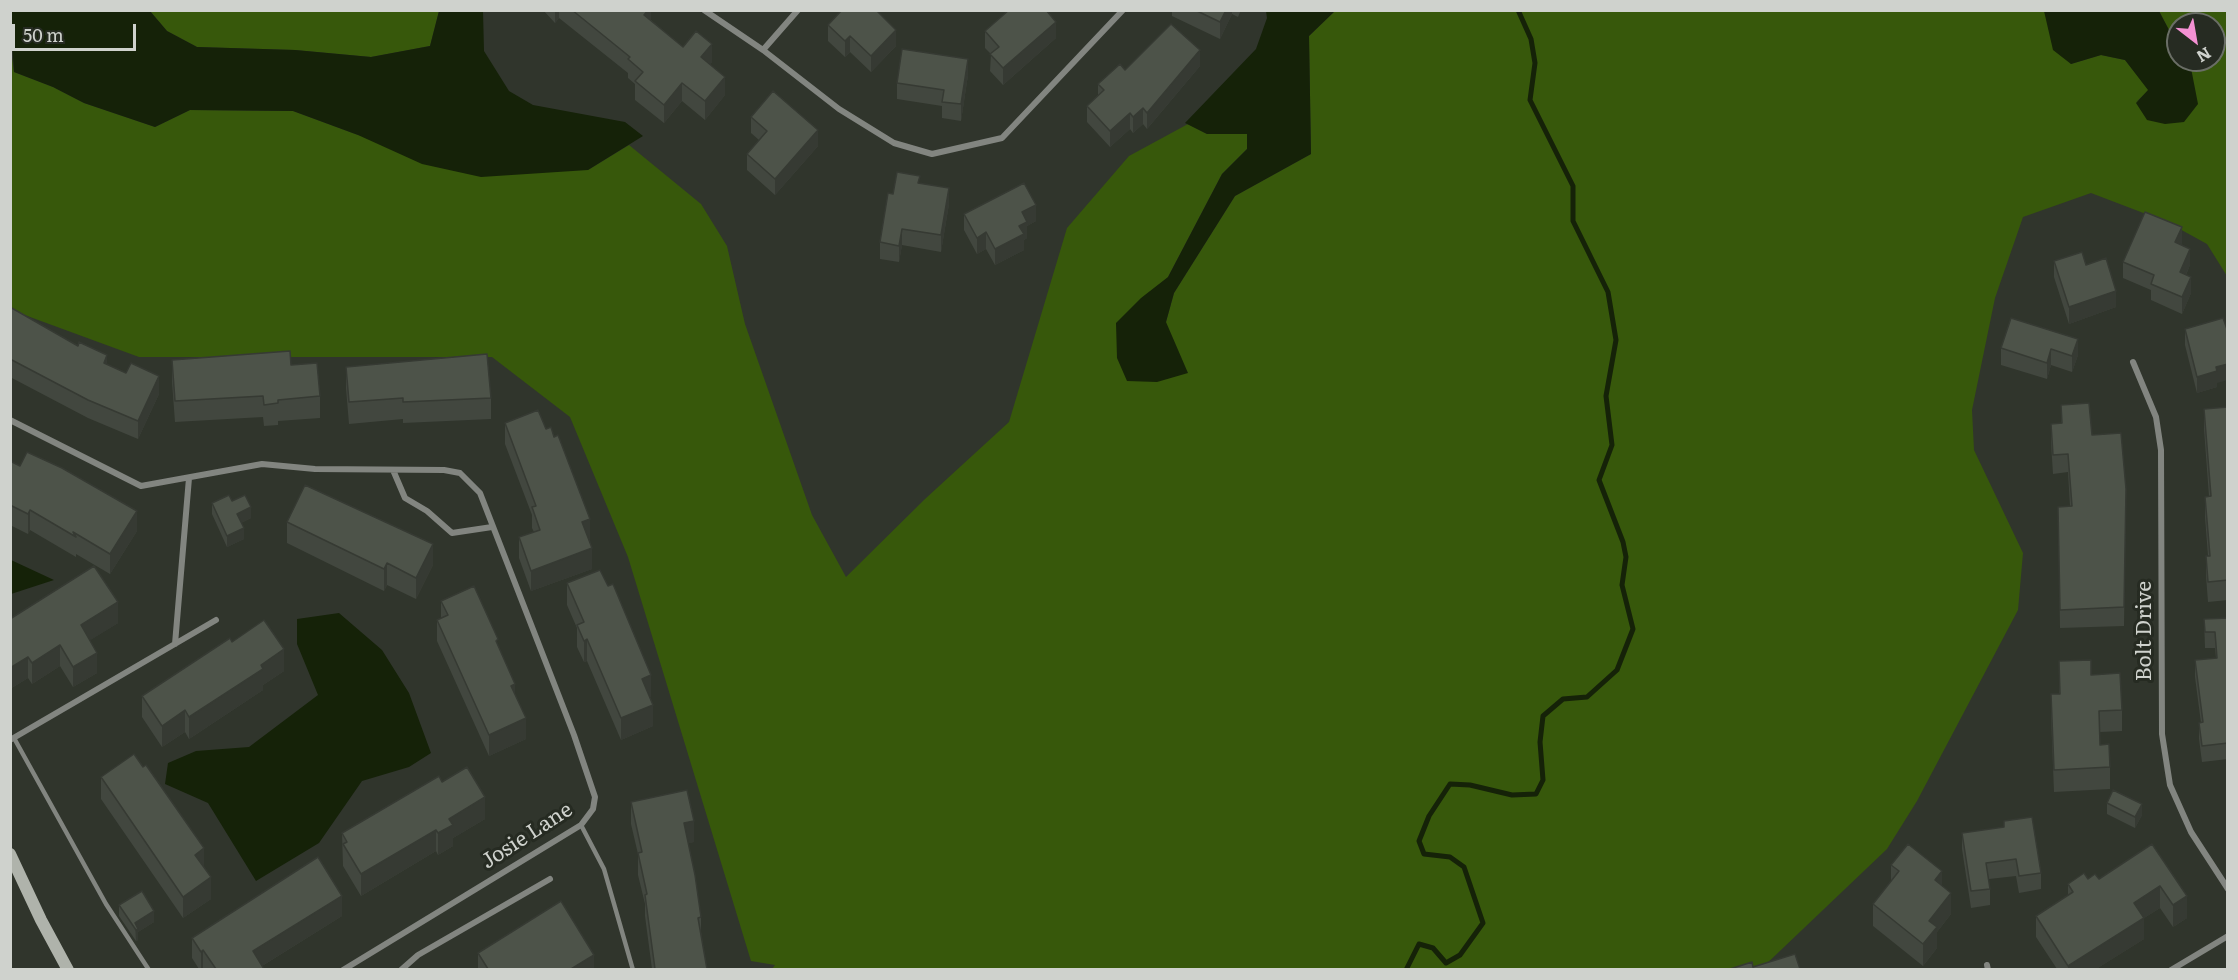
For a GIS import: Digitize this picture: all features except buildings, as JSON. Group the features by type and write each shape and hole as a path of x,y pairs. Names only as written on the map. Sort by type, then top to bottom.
{"street":[{"path":"704,10 763,50 848,115 894,143 932,154 1002,138 1123,10"},
{"path":"763,50 798,10"},
{"name":"Bolt Drive","path":"2133,362 2156,417 2161,450 2162,734 2170,785 2191,832 2228,889"},
{"name":"Josie Lane","path":"10,420 141,486 262,464 315,469 444,470 460,473 480,493 574,735 595,797 593,809 582,825 343,969"},
{"path":"393,470 405,498 427,511 452,533 492,527"},
{"path":"175,644 189,478"},
{"path":"12,739 216,620"},
{"path":"10,854 41,920 68,969"},
{"path":"401,969 418,955 550,879"},
{"path":"2171,969 2228,936"}],"lane":[{"path":"12,739 106,904 149,969"},
{"path":"582,825 604,869 633,969"}],"green space":[{"path":"150,11 439,11 430,46 371,57 295,50 197,47 167,31"},
{"path":"1335,11 2044,11 2071,64 2101,55 2125,60 2149,90 2136,102 2185,72 2226,72 2226,12 2166,12 2166,24 2159,11 2227,11 2227,276 2207,244 2167,222 2091,193 2023,217 1995,298 1972,410 1974,450 2023,553 2018,610 1917,801 1887,849 1761,969 772,969 775,965 751,961 628,557 570,417 492,357 139,357 11,310 10,44 14,72 53,87 84,103 155,127 190,110 293,111 358,135 588,170 629,145 701,204 727,246 745,324 812,515 846,577 925,499 1009,422 1067,228 1129,156 1188,124 1207,134 1248,134 1247,149 1222,174 1168,277 1166,322 1174,293 1235,196 1311,154 1309,36"}],"shaded area":[{"path":"10,11 150,11 167,31 197,47 295,50 371,57 430,46 439,11 483,11 484,51 509,91 533,105 625,122 643,136 588,170 481,177 422,164 358,135 293,111 190,110 155,127 84,103 53,87 14,72"},
{"path":"1266,11 1335,11 1309,36 1311,154 1235,196 1174,293 1166,322 1188,373 1157,382 1127,381 1117,358 1116,323 1141,298 1168,277 1222,174 1247,149 1247,134 1207,134 1185,123 1256,49 1267,18"},
{"path":"2044,11 2159,11 2166,24 2166,72 2192,72 2198,104 2184,122 2165,124 2147,120 2136,103 2148,90 2125,60 2101,55 2071,64 2053,50"},
{"path":"11,560 54,580 11,594"},
{"path":"339,613 382,650 409,693 431,753 409,767 362,781 319,843 256,881 208,803 165,784 168,763 196,751 249,747 318,695 297,644 297,619"}],"waterway":[{"path":"1406,970 1419,944 1433,948 1446,963 1460,955 1483,923 1464,867 1450,857 1424,854 1419,841 1429,816 1450,784 1470,785 1512,795 1536,794 1543,780 1540,742 1543,716 1563,699 1587,697 1617,670 1633,629 1622,585 1626,557 1623,542 1599,480 1612,445 1606,396 1616,340 1608,292 1573,221 1573,186 1530,100 1535,63 1531,39 1518,10"}]}
